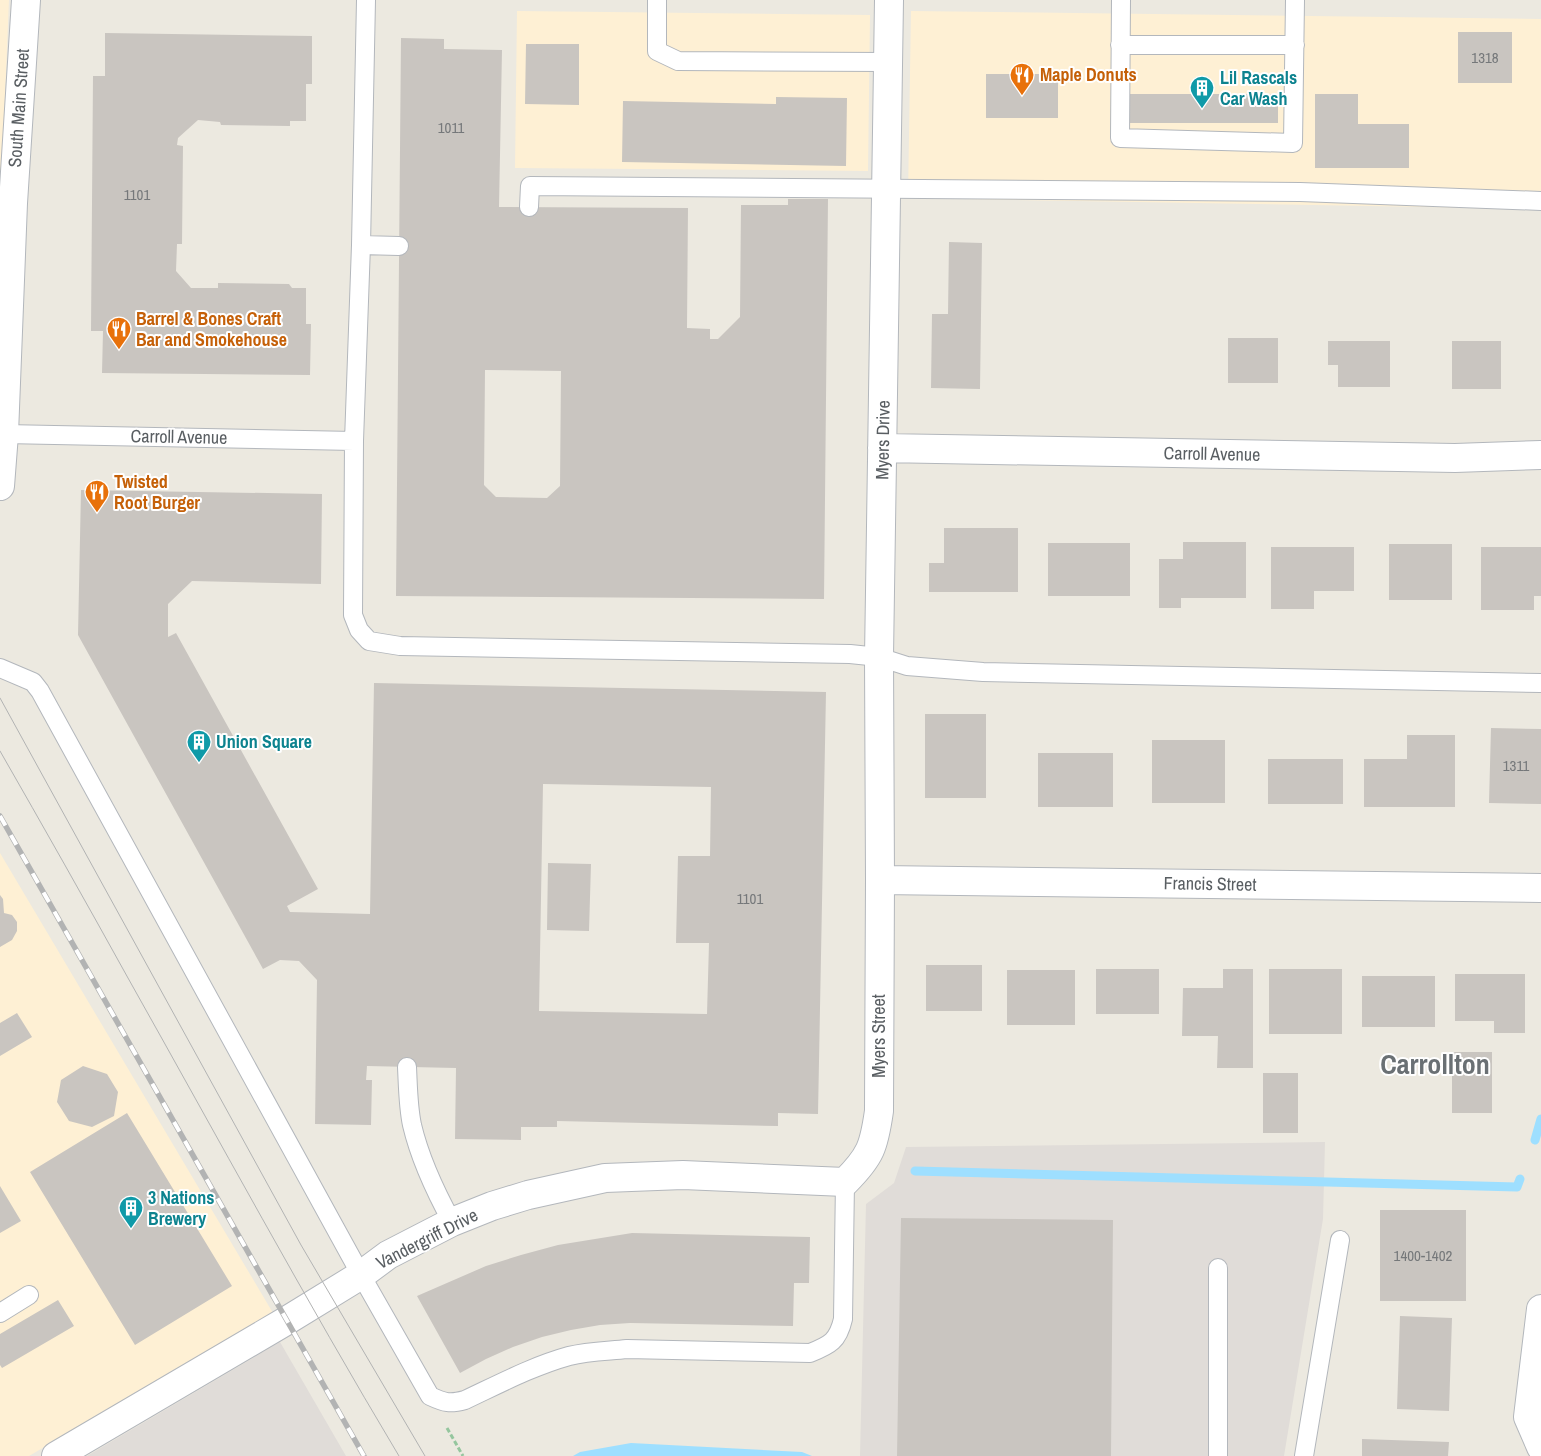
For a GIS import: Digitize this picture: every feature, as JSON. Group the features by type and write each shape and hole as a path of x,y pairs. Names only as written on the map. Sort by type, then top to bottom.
{"street":[{"name":"South Main Street","path":"0,486 4,434 5,283 26,0"},
{"name":"Myers Drive","path":"880,880 879,657 889,0"},
{"name":"Carroll Avenue","path":"882,448 1455,458 1541,455"},
{"name":"Francis Street","path":"880,880 1541,888"},
{"name":"Myers Street","path":"845,1182 861,1166 870,1152 876,1137 878,1111 880,880"},
{"name":"Vandergriff Drive","path":"56,1456 286,1321 361,1275 388,1255 452,1222 492,1206 528,1195 605,1178 683,1175 845,1182"},
{"path":"1541,1309 1528,1416 1541,1447"}],"lane":[{"path":"366,0 361,245 354,441 353,614 359,630 369,641 400,646 850,654 879,657 907,666 983,672 1541,684"},
{"path":"657,0 658,51 678,61 888,62"},
{"path":"1121,0 1120,138 1293,143 1295,0"},
{"path":"1120,45 1295,45"},
{"path":"529,207 530,186 1300,192 1541,201"},
{"path":"361,245 399,246"},
{"name":"Carroll Avenue","path":"4,434 354,441"},
{"path":"0,668 33,682 40,691 361,1275 430,1396 443,1402 453,1403 466,1400 549,1363 571,1356 599,1351 627,1349 810,1353 827,1346 840,1333 843,1319 845,1182"},
{"path":"406,1067 412,1124 423,1162 452,1222"},
{"path":"1304,1456 1340,1240"},
{"path":"1218,1268 1218,1456"},
{"path":"0,1313 29,1295"}],"shaded area":[{"path":"0,0 9,0 0,217"},
{"path":"517,11 870,15 868,171 515,168"},
{"path":"911,11 1541,19 1541,209 908,198"},
{"path":"0,853 273,1313 29,1456 0,1456"},
{"path":"1325,1142 1323,1219 1284,1456 860,1456 866,1204 894,1183 906,1147"},
{"path":"280,1342 346,1456 87,1456"}],"water":[{"path":"631,1443 802,1452 812,1456 573,1456 580,1452"}],"building":[{"path":"1458,32 1512,32 1512,83 1458,83"},
{"path":"105,33 312,36 312,84 306,84 306,121 290,121 290,126 221,125 220,122 198,120 178,138 177,145 183,146 182,244 177,244 176,271 191,288 218,288 218,283 289,284 292,288 306,288 306,324 311,324 310,375 102,373 103,331 91,331 93,76 105,76"},
{"path":"401,38 444,39 444,49 502,50 499,207 688,208 687,328 710,329 710,339 718,339 740,317 741,205 788,205 788,199 828,199 824,599 396,596","holes":["485,370 561,371 560,486 547,498 496,497 484,485"]},
{"path":"526,44 579,44 579,105 525,104"},
{"name":"Maple Donuts","path":"986,74 1058,74 1058,118 986,118"},
{"name":"Lil Rascals Car Wash","path":"1126,94 1278,94 1278,123 1126,123"},
{"path":"1315,94 1358,94 1358,124 1409,124 1409,168 1315,168"},
{"path":"776,97 847,98 846,166 622,162 623,101 776,104"},
{"path":"949,242 982,243 980,389 931,388 932,314 948,314"},
{"path":"1228,338 1278,338 1278,383 1228,383"},
{"path":"1328,341 1390,341 1390,387 1338,387 1338,365 1328,365"},
{"path":"1452,341 1501,341 1501,389 1452,389"},
{"path":"81,490 322,494 321,584 192,581 168,604 168,637 176,633 318,889 287,906 290,912 370,914 374,683 826,692 818,1114 778,1113 778,1126 557,1121 557,1127 521,1127 521,1140 455,1139 456,1068 367,1066 366,1080 372,1080 371,1125 315,1124 317,980 299,961 280,960 263,969 78,635","holes":["543,784 711,787 710,856 678,856 676,943 709,943 707,1014 539,1011"]},
{"path":"944,528 1018,528 1018,592 929,592 929,563 944,563"},
{"path":"1183,542 1246,542 1246,598 1181,598 1181,608 1159,608 1159,559 1183,559"},
{"path":"1048,543 1130,543 1130,596 1048,596"},
{"path":"1389,544 1452,544 1452,600 1389,600"},
{"path":"1271,547 1354,547 1354,591 1314,591 1314,609 1271,609"},
{"path":"1481,547 1541,547 1541,596 1534,596 1534,610 1481,610"},
{"path":"925,714 986,714 986,798 925,798"},
{"path":"1491,728 1541,729 1541,804 1489,803"},
{"path":"1407,735 1455,735 1455,807 1364,807 1364,759 1407,759"},
{"path":"1152,740 1225,740 1225,803 1152,803"},
{"path":"1038,753 1113,753 1113,807 1038,807"},
{"path":"1268,759 1343,759 1343,804 1268,804"},
{"path":"548,863 591,864 589,931 547,930"},
{"path":"0,895 3,899 4,913 12,915 17,922 17,931 12,940 0,947"},
{"path":"926,965 982,965 982,1011 926,1011"},
{"path":"1096,969 1159,969 1159,1014 1096,1014"},
{"path":"1223,969 1253,969 1253,1068 1217,1068 1218,1036 1182,1036 1183,988 1223,988"},
{"path":"1269,969 1342,969 1342,1034 1269,1034"},
{"path":"1007,970 1075,970 1075,1025 1007,1025"},
{"path":"1455,974 1525,974 1525,1033 1494,1033 1494,1021 1455,1021"},
{"path":"1362,976 1435,976 1435,1027 1362,1027"},
{"path":"17,1013 32,1037 0,1056 0,1023"},
{"path":"1452,1052 1492,1052 1492,1113 1452,1113"},
{"path":"83,1066 107,1074 118,1092 114,1116 92,1127 69,1121 57,1102 61,1080"},
{"path":"1263,1073 1298,1073 1298,1133 1263,1133"},
{"name":"3 Nations Brewery","path":"127,1113 232,1286 135,1345 30,1172"},
{"path":"0,1186 21,1221 0,1233"},
{"path":"1380,1210 1466,1210 1466,1301 1380,1301"},
{"path":"901,1218 1113,1220 1111,1456 897,1456"},
{"path":"632,1233 810,1237 809,1283 794,1283 793,1326 630,1323 600,1325 542,1337 513,1347 460,1373 417,1296 486,1266 521,1255 558,1245"},
{"path":"58,1300 74,1326 2,1368 0,1365 0,1334"},
{"path":"1400,1316 1452,1318 1449,1411 1397,1409"},
{"path":"1362,1439 1449,1442 1448,1456 1362,1456"}],"waterway":[{"path":"1535,1140 1541,1119"},
{"path":"915,1171 1517,1187 1520,1179"}],"tram line":[{"path":"0,698 301,1245 425,1456"},
{"path":"0,751 296,1278 399,1456"}],"railway":[{"path":"0,816 364,1456"}],"place":[{"name":"Maple Donuts","path":"1022,96"},
{"name":"Lil Rascals Car Wash","path":"1202,109"},
{"name":"Barrel & Bones Craft Bar and Smokehouse","path":"119,350"},
{"name":"Twisted Root Burger","path":"97,513"},
{"name":"Union Square","path":"199,763"},
{"name":"3 Nations Brewery","path":"131,1229"}],"district":[{"name":"Carrollton","path":"1435,1064"}]}
